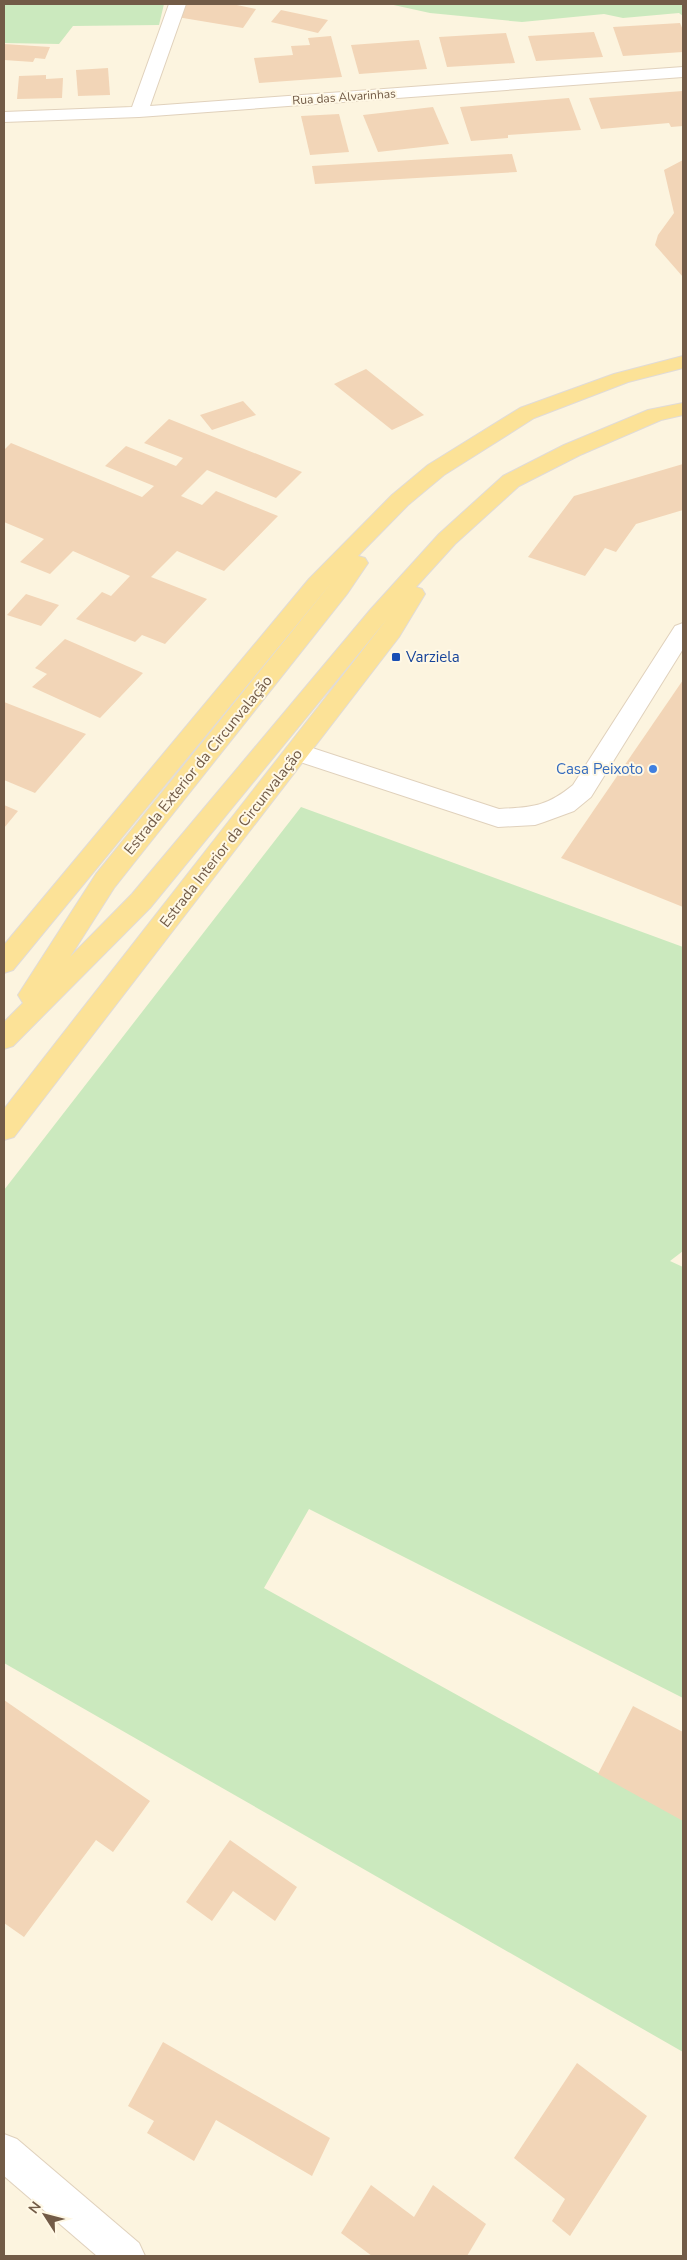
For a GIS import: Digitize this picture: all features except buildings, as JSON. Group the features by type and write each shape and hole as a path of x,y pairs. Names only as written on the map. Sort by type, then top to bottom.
{"main road":[{"name":"Estrada Exterior da Circunvalação","path":"4,963 317,584 400,500 436,470 527,413 621,378 683,362"},
{"name":"Estrada Interior da Circunvalação","path":"4,1038 141,901 379,614 447,539 511,481 572,450 655,415 683,408"},
{"name":"Estrada Exterior da Circunvalação","path":"4,1038 105,881 339,589 400,500"},
{"name":"Estrada Interior da Circunvalação","path":"4,1129 391,632 447,539"}],"street":[{"path":"139,112 177,4"},
{"name":"Rua das Alvarinhas","path":"4,117 139,112 683,72"},
{"path":"297,752 498,818 535,816 565,805 582,791 683,631"},
{"path":"4,2152 126,2256"}],"green space":[{"path":"4,4 164,4 159,25 73,26 59,44 4,43"},
{"path":"389,4 683,4 683,16 679,13 623,18 604,14 522,22 430,13"},
{"path":"301,807 683,947 683,1251 670,1261 683,1267 683,1698 309,1509 264,1588 683,1820 683,2052 4,1663 4,1190"}],"place":[{"name":"Varziela","path":"396,657"},
{"name":"Casa Peixoto","path":"653,769"}]}
